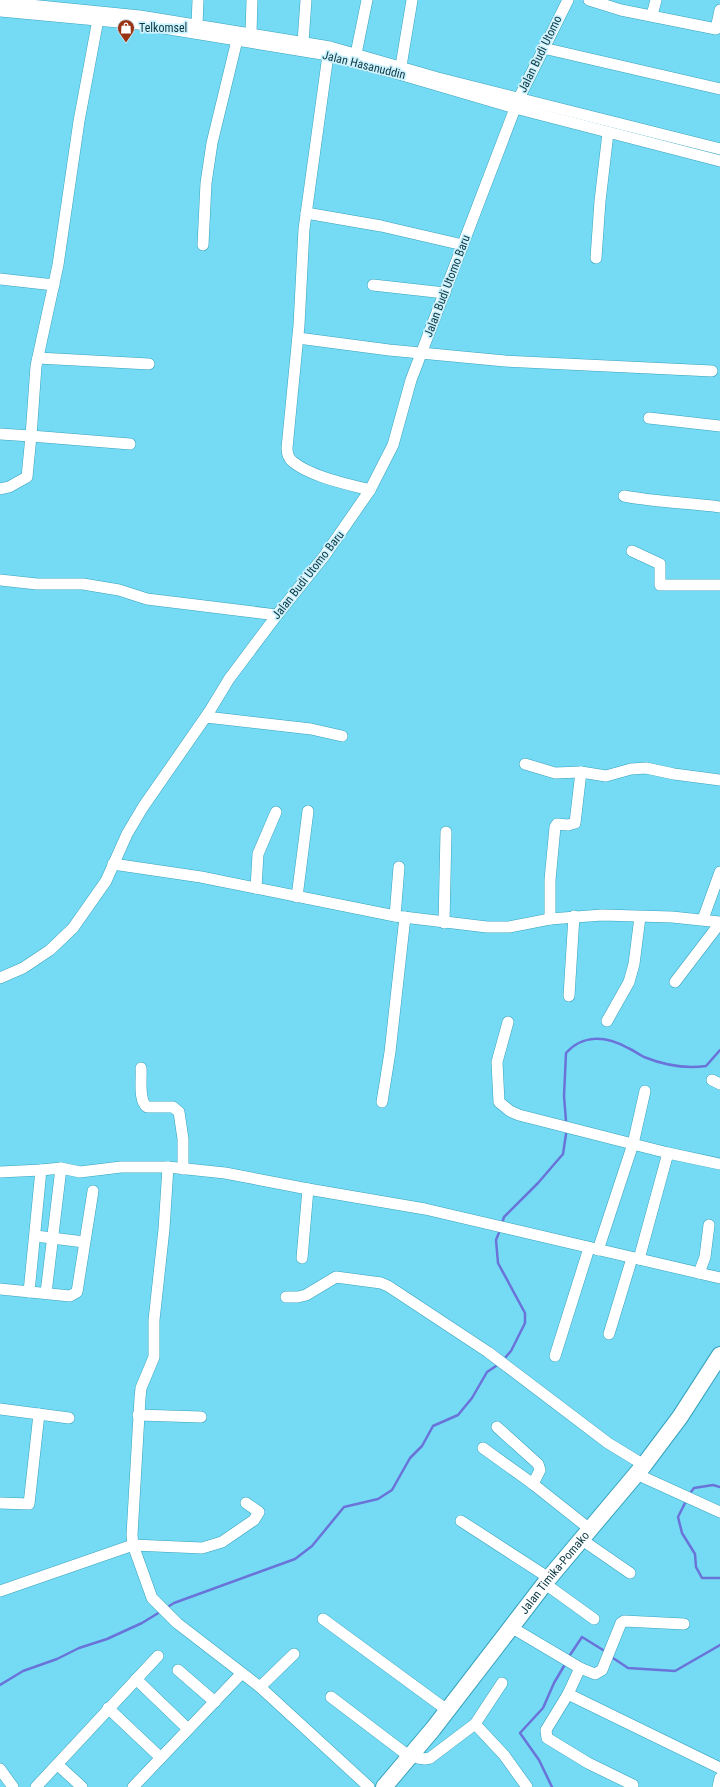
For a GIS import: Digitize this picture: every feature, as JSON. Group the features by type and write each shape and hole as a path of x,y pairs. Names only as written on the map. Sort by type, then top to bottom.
{"highway":[{"name":"Jalan Timika-Pomako","path":"643,1471 720,1355"},
{"name":"Jalan Timika-Pomako","path":"392,1787 447,1710 550,1583 590,1537 686,1420 720,1369"},
{"name":"Jalan Timika-Pomako","path":"384,1787 414,1757 516,1630 550,1583"}],"street":[{"path":"197,25 198,0"},
{"path":"251,33 252,0"},
{"path":"303,42 306,0"},
{"path":"356,54 367,0"},
{"path":"401,66 412,0"},
{"name":"Jalan Budi Utomo","path":"516,103 568,0"},
{"path":"589,0 621,10 718,29 720,10"},
{"path":"652,16 656,0"},
{"name":"Jalan Hasanuddin","path":"0,2 98,16 139,24 401,66 608,133 720,161"},
{"name":"Jalan Hasanuddin","path":"0,11 98,16 197,25 303,42 356,54 372,62 516,103 720,149"},
{"path":"0,489 9,487 26,477 38,358 54,285 78,121 98,16"},
{"path":"203,245 206,183 212,143 238,40"},
{"path":"543,48 720,89"},
{"path":"328,55 306,213 298,338 287,448 288,455 292,461 302,467 329,478 370,490"},
{"name":"Jalan Budi Utomo Baru","path":"0,978 23,968 50,950 73,928 106,881 112,864 127,834 143,807 206,717 229,679 325,554 370,490 393,445 410,380 445,293 516,103"},
{"path":"596,258 600,201 608,133"},
{"path":"306,213 381,226 463,245"},
{"path":"0,279 54,285"},
{"path":"373,285 445,293"},
{"path":"298,338 421,354 505,361 712,371"},
{"path":"38,358 149,364"},
{"path":"649,418 720,426"},
{"path":"0,434 130,444"},
{"path":"624,496 652,501 684,502 720,507"},
{"path":"632,551 660,564 660,585 720,585"},
{"path":"0,580 37,584 83,584 119,590 147,599 277,615"},
{"path":"206,717 311,729 342,736"},
{"path":"525,764 555,773 581,772 606,776 631,769 646,768 674,774 720,780"},
{"path":"550,919 550,880 555,827 557,824 568,825 575,823 581,772"},
{"path":"297,897 308,811"},
{"path":"256,888 258,854 276,812"},
{"path":"444,923 446,832"},
{"path":"112,864 201,877 297,897 444,923 499,928 574,916 703,919 720,923 675,982"},
{"path":"382,1102 390,1052 400,916 399,867"},
{"path":"703,919 720,872"},
{"path":"569,996 574,916"},
{"path":"607,1021 629,982 640,917"},
{"path":"508,1022 497,1062 499,1102 510,1111 519,1115 668,1153 720,1164"},
{"path":"141,1068 142,1100 145,1106 173,1107 179,1112 183,1139 183,1169"},
{"path":"555,1356 633,1144 645,1091"},
{"path":"609,1334 636,1259 668,1153"},
{"path":"0,1172 61,1168 80,1172 121,1167 168,1167 233,1174 308,1189 406,1205 720,1278"},
{"path":"168,1167 164,1229 154,1320 154,1357 142,1388 138,1415 132,1515 133,1545 155,1602 169,1616 241,1674 260,1687 369,1787"},
{"path":"46,1293 61,1168"},
{"path":"29,1292 42,1170"},
{"path":"302,1258 308,1189"},
{"path":"0,1289 70,1296 77,1292 93,1191"},
{"path":"699,1272 705,1257 708,1225"},
{"path":"36,1236 84,1242"},
{"path":"286,1297 306,1295 336,1277 381,1283 388,1286 488,1352 643,1471 720,1512"},
{"path":"0,1409 69,1418"},
{"path":"0,1503 29,1504 39,1414"},
{"path":"138,1415 201,1417"},
{"path":"496,1427 538,1464 540,1470 533,1484"},
{"path":"483,1448 533,1484 630,1573"},
{"path":"0,1591 133,1545 202,1548 222,1542 254,1520 259,1512 246,1502"},
{"path":"461,1521 550,1583 594,1619"},
{"path":"323,1619 447,1710"},
{"path":"516,1630 591,1674 600,1672 619,1625 624,1621 684,1624"},
{"path":"260,1687 294,1654"},
{"path":"36,1787 158,1656"},
{"path":"580,1668 568,1694 546,1730 547,1738 588,1763 633,1785"},
{"path":"178,1670 215,1702"},
{"path":"133,1787 241,1674"},
{"path":"136,1679 188,1729"},
{"path":"331,1697 414,1757 425,1759 430,1758 475,1724 502,1683"},
{"path":"568,1694 720,1768"},
{"path":"108,1708 161,1758"},
{"path":"475,1724 504,1755 527,1787"},
{"path":"58,1765 82,1787"},
{"path":"0,1769 13,1787"},
{"path":"718,1787 720,1778"}],"waterway":[{"path":"566,1121 564,1096 566,1053 580,1043 587,1040 603,1039 620,1044 652,1060 682,1067 706,1066 720,1050"},
{"path":"502,1223 504,1217 538,1183 563,1154 566,1134"},
{"path":"500,1230 496,1240 498,1263 525,1313 525,1323 511,1351 504,1359"},
{"path":"166,1608 174,1603 295,1559 312,1546 344,1507 378,1499 392,1490 410,1458 422,1446 433,1426 458,1415 472,1398 487,1372 499,1364"},
{"path":"691,1492 694,1488 713,1485 720,1487"},
{"path":"685,1503 678,1517 682,1533 695,1554 696,1567 702,1578 720,1578"},
{"path":"0,1685 23,1671 57,1659 79,1648 107,1639 142,1623 160,1612"},
{"path":"570,1655 582,1637 603,1650"},
{"path":"613,1658 628,1668 675,1671 720,1645"},
{"path":"552,1787 539,1760 520,1733 543,1708 554,1683 564,1666"}],"place":[{"name":"Telkomsel","path":"126,43"}]}
